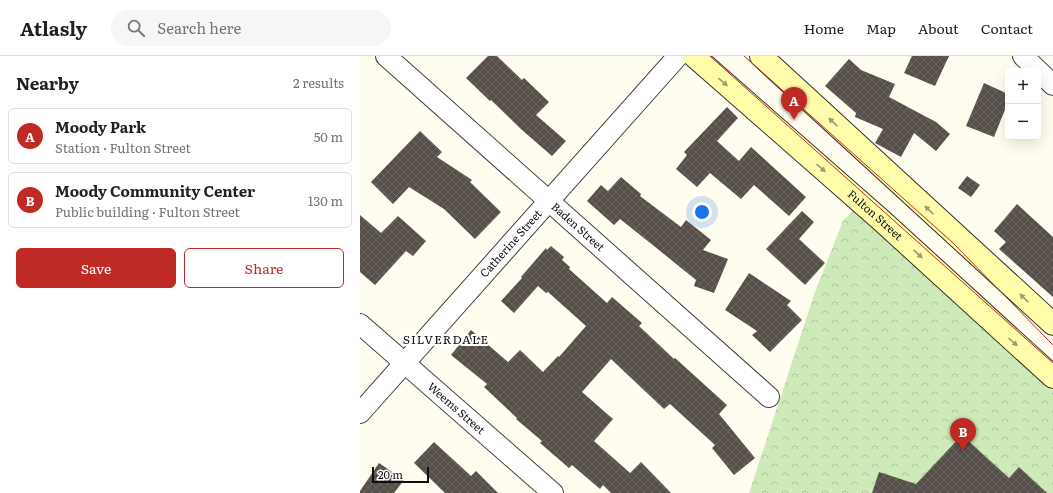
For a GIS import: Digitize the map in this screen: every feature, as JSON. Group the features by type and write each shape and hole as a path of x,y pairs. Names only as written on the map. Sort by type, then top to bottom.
{"main road":[{"name":"Fulton Street","path":"694,56 881,220 1053,377"},
{"path":"761,56 1053,324"}],"street":[{"name":"Baden Street","path":"386,56 769,397"},
{"name":"Catherine Street","path":"360,413 678,56"},
{"path":"1023,56 1053,85"},
{"name":"Weems Street","path":"360,324 553,493"}],"green space":[{"path":"855,208 1053,391 1053,493 749,493 815,292 843,221"}],"building":[{"path":"488,56 497,56 522,80 524,78 549,102 536,115 566,141 552,156 466,78"},
{"path":"912,56 949,56 935,86 904,73"},
{"path":"849,59 861,70 895,84 889,97 936,122 950,134 936,151 914,133 901,157 875,143 883,129 855,117 856,113 825,86"},
{"path":"984,83 1005,93 1005,110 994,137 966,126"},
{"path":"727,107 738,118 717,141 739,161 751,147 806,197 789,216 754,185 741,199 710,173 697,187 676,169 687,155 684,152"},
{"path":"420,131 442,152 437,157 472,180 470,182 501,212 475,239 444,209 409,187 393,204 371,182"},
{"path":"967,176 980,185 971,197 958,188"},
{"path":"621,177 641,194 640,196 681,227 686,220 711,240 703,250 728,259 714,293 694,286 696,280 654,246 620,219 614,225 587,201 601,185 608,191"},
{"path":"1017,204 1053,237 1053,297 999,249 1006,242 994,231"},
{"path":"802,211 814,222 799,239 825,263 805,285 766,249"},
{"path":"360,215 381,233 398,216 426,241 413,256 406,251 375,285 360,272"},
{"path":"551,246 564,257 562,260 570,267 569,269 607,303 612,297 642,323 639,326 674,359 675,358 727,405 719,414 755,458 734,475 712,448 715,445 670,404 664,409 611,359 582,392 613,419 594,441 630,473 641,462 671,493 611,493 603,485 600,489 572,465 569,468 540,443 542,441 516,419 517,418 484,387 487,384 451,355 471,330 508,362 520,350 543,372 558,356 559,357 586,326 548,292 546,293 538,286 514,313 501,301 546,248 547,250"},
{"path":"749,273 791,301 787,305 802,320 770,352 752,335 757,331 725,310"},
{"path":"962,435 1009,478 1019,467 1047,493 872,493 879,472 916,484"},
{"path":"434,442 471,476 476,471 498,493 445,493 414,463"},
{"path":"379,463 404,480 394,493 360,493 360,491"}],"tram line":[{"path":"710,56 1053,363"},
{"path":"744,56 952,242 1053,345"}],"place":[{"name":"Moody Park","path":"794,120"},
{"name":"Moody Community Center","path":"963,451"}],"district":[{"name":"SILVERDALE","path":"446,340"}]}
